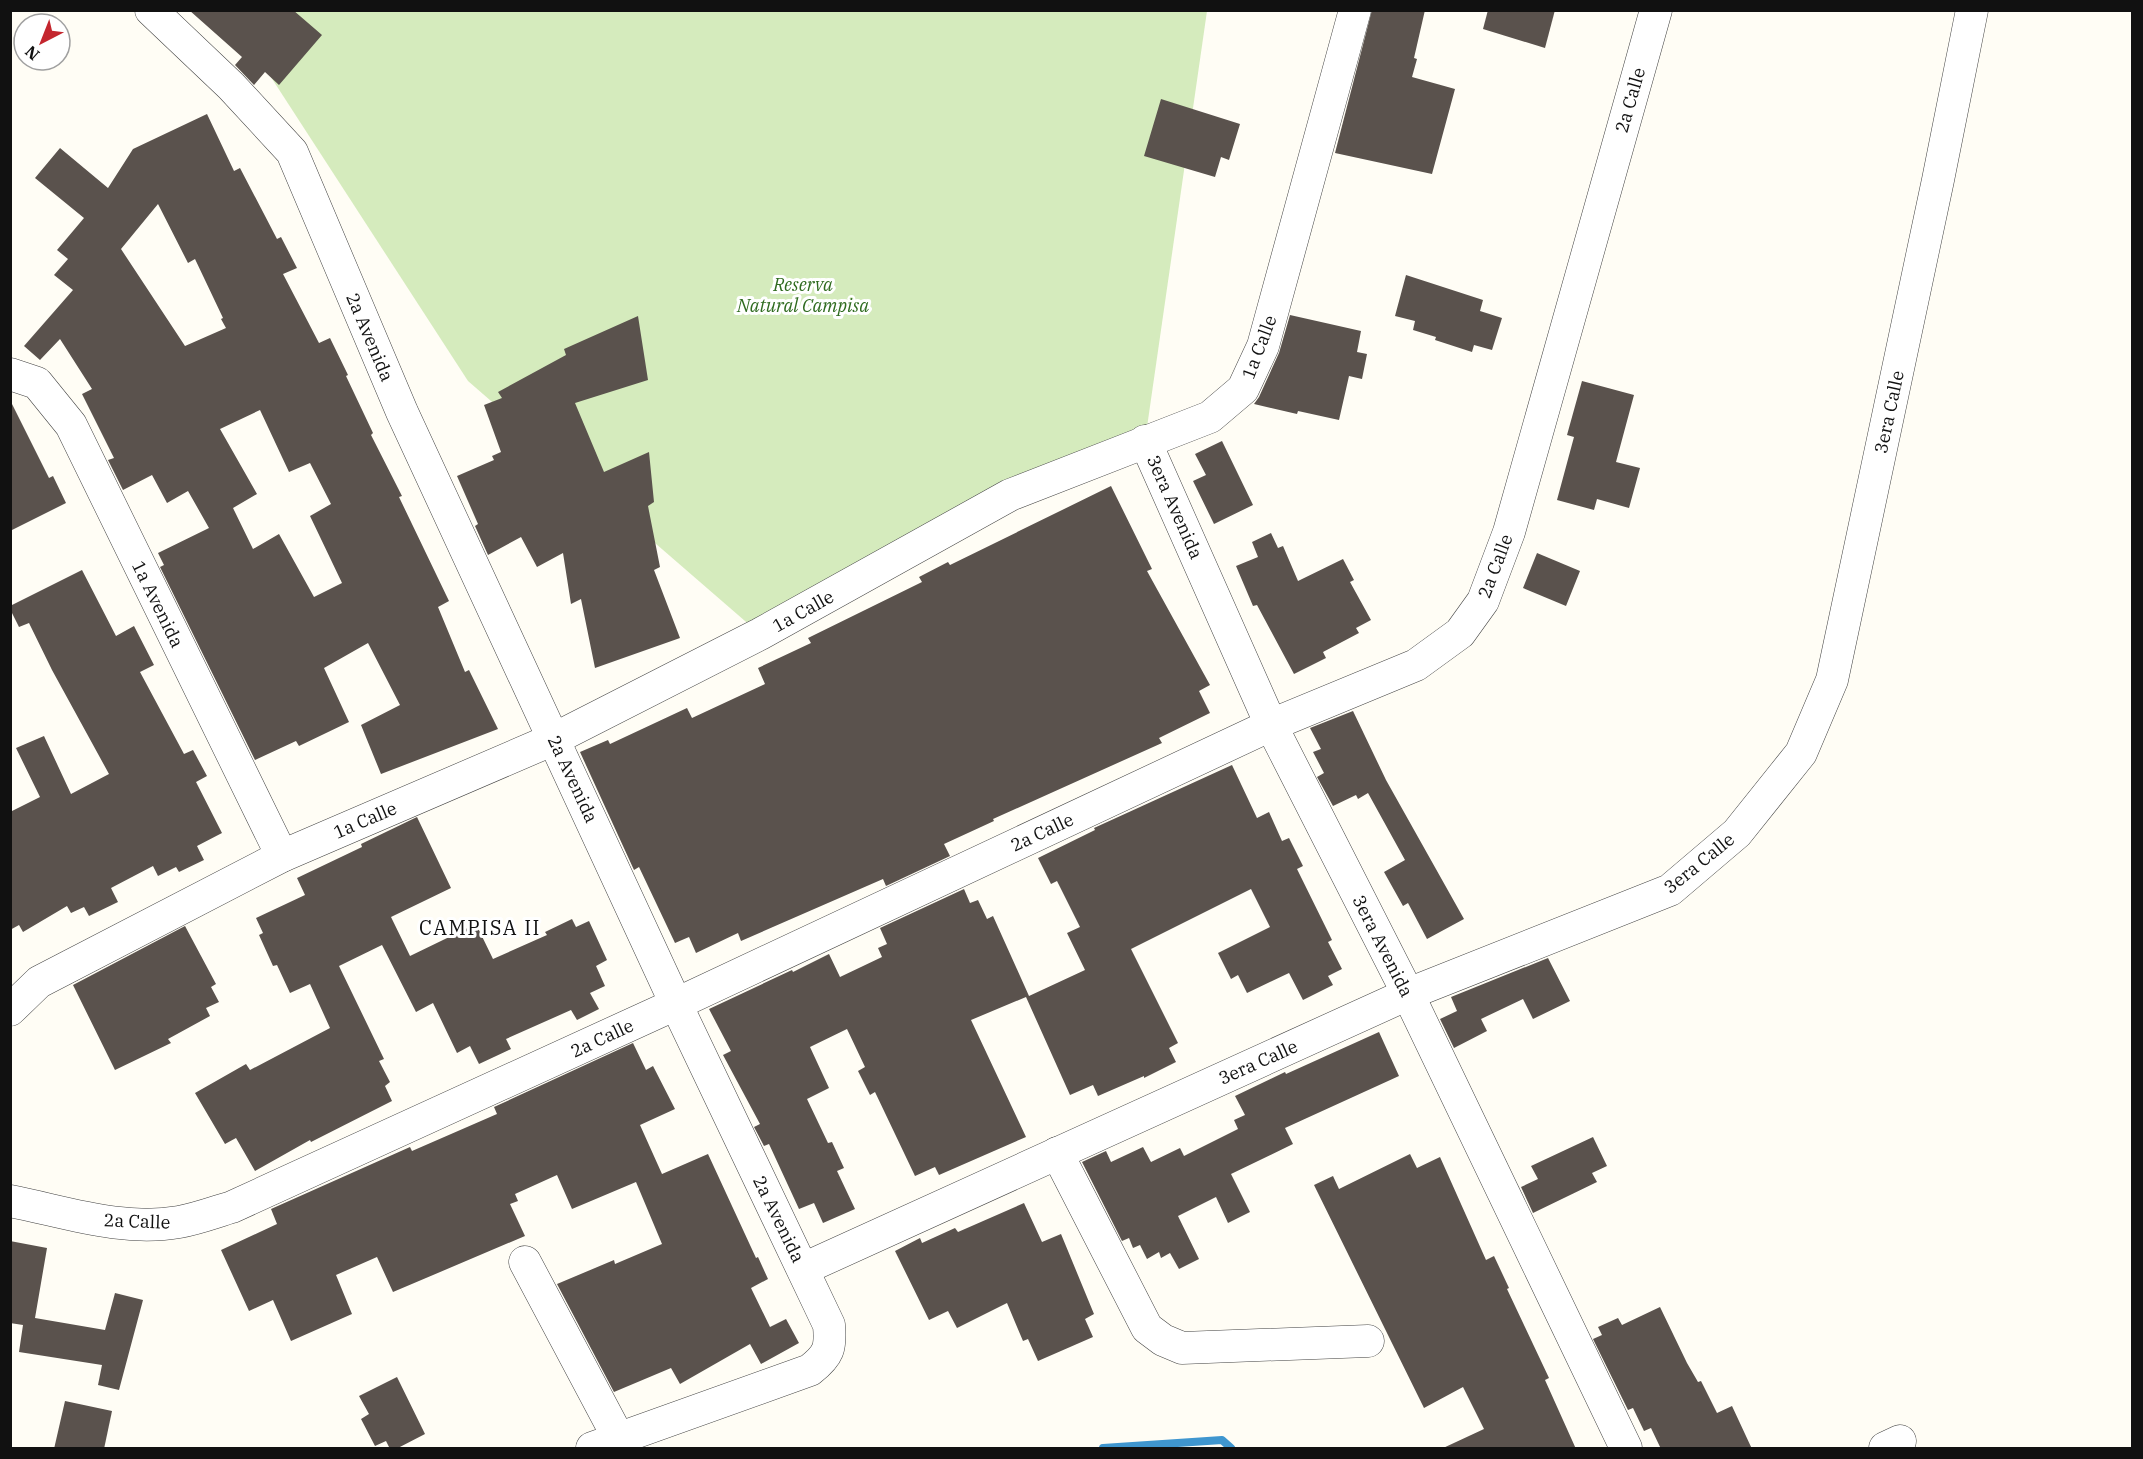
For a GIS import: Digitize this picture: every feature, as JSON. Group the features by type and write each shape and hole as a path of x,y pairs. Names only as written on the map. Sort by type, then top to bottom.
{"street":[{"name":"2a Avenida","path":"151,10 231,86 292,152 402,412 676,1004 829,1325 831,1345 822,1361 810,1370 606,1444"},
{"name":"1a Calle","path":"10,1010 39,982 282,856 554,739 760,634 1010,495 1210,417 1243,389 1263,346 1355,10"},
{"name":"2a Calle","path":"10,1201 105,1222 141,1225 179,1222 232,1207 676,1004 1271,725 1416,665 1460,633 1483,601 1509,532 1656,10"},
{"name":"3era Calle","path":"803,1269 1408,994 1670,890 1737,833 1801,753 1832,680 1972,10"},
{"name":"1a Avenida","path":"10,374 38,383 71,425 282,856"},
{"name":"3era Avenida","path":"1146,441 1271,725 1408,994 1626,1449"},
{"path":"1057,1153 1147,1328 1163,1340 1182,1348 1368,1341"},
{"path":"525,1262 606,1444"}],"green space":[{"name":"Reserva Natural Campisa","path":"228,11 1207,11 1145,441 760,634 468,381"}],"building":[{"path":"189,10 293,10 322,35 279,85 265,72 254,85 235,65 242,57"},
{"path":"1372,10 1425,10 1412,77 1455,89 1432,174 1335,153"},
{"path":"1488,10 1555,10 1545,48 1483,29"},
{"path":"1161,99 1240,124 1229,160 1221,157 1215,177 1144,156"},
{"path":"207,114 234,171 240,168 277,239 281,237 297,268 283,274 319,343 330,338 348,375 346,376 373,433 371,435 402,496 399,497 449,601 438,607 465,672 469,670 498,729 381,774 361,725 400,705 368,643 324,668 349,722 299,746 296,741 255,760 160,567 164,565 158,553 209,528 188,491 167,503 152,475 123,490 108,460 114,458 82,394 92,389 60,339 40,360 24,346 73,290 54,275 68,259 57,250 84,218 35,178 60,148 108,188 133,149","holes":["158,204 188,263 195,259 226,328 185,346 121,249","260,410 289,472 310,463 331,504 310,516 342,583 314,597 279,534 253,549 233,508 257,494 220,429"]},
{"path":"1406,275 1483,300 1480,311 1502,318 1492,350 1474,345 1472,352 1435,340 1436,337 1413,330 1415,321 1395,316"},
{"path":"1290,315 1361,331 1357,352 1367,354 1362,379 1349,376 1339,420 1298,411 1297,414 1254,404 1279,353"},
{"path":"638,316 648,380 575,403 604,472 649,452 654,502 648,506 660,567 654,570 680,638 595,668 581,599 571,604 563,553 537,567 521,537 488,555 475,526 478,524 457,476 494,460 492,456 501,452 484,405 502,398 498,392 566,355 564,349"},
{"path":"1582,381 1634,395 1616,462 1640,468 1629,508 1597,499 1594,510 1557,500 1574,437 1567,435"},
{"path":"10,400 49,478 53,476 66,503 10,531"},
{"path":"1222,441 1253,505 1214,524 1193,481 1206,475 1195,454"},
{"path":"1111,486 1152,569 1147,571 1210,685 1199,691 1210,713 1159,738 1162,743 993,819 994,821 944,844 950,856 886,886 883,879 741,941 738,933 696,953 689,937 675,943 639,867 634,870 580,752 608,740 610,744 687,708 692,718 765,684 758,668 811,643 808,638 922,582 919,577 948,562 950,565"},
{"path":"1271,533 1278,548 1283,546 1298,581 1343,559 1354,580 1350,582 1371,620 1356,628 1359,633 1323,652 1326,658 1294,674 1257,605 1253,606 1236,566 1258,557 1252,542"},
{"path":"1537,553 1580,571 1566,606 1523,588"},
{"path":"82,570 116,636 134,626 154,665 140,672 184,754 193,750 207,776 196,782 222,833 197,846 204,860 179,872 176,867 158,876 153,866 111,888 118,902 89,916 84,907 71,913 67,906 23,932 19,925 10,930 10,812 40,797 16,748 44,736 71,794 109,774 29,623 19,627 10,609 10,606"},
{"path":"1353,711 1386,780 1464,919 1427,939 1408,903 1403,906 1384,872 1405,860 1368,793 1358,799 1356,795 1333,806 1317,777 1324,773 1313,752 1321,749 1310,728"},
{"path":"1232,765 1257,818 1269,812 1282,841 1289,838 1303,866 1297,869 1332,940 1328,942 1342,969 1328,976 1333,985 1303,1000 1289,973 1247,993 1238,975 1231,979 1218,953 1270,927 1251,889 1131,949 1178,1043 1169,1048 1176,1062 1144,1078 1144,1076 1098,1096 1093,1085 1070,1095 1026,997 971,1020 1026,1137 939,1175 935,1167 915,1176 875,1092 870,1095 858,1071 865,1067 847,1029 810,1047 829,1088 807,1099 828,1143 832,1142 844,1168 837,1171 855,1209 823,1223 814,1203 799,1209 769,1144 764,1146 754,1127 760,1124 723,1055 731,1051 709,1009 829,954 840,977 882,957 878,948 887,944 880,928 964,889 970,903 978,900 987,919 993,916 1029,996 1085,970 1067,933 1080,927 1057,881 1051,884 1038,858 1095,830 1094,828"},
{"path":"417,817 451,888 391,917 410,956 476,924 493,959 547,935 545,932 572,919 576,927 589,921 607,960 596,966 605,986 590,993 599,1009 577,1020 571,1010 506,1039 511,1049 479,1064 470,1046 457,1053 433,1003 416,1012 382,945 339,966 384,1059 379,1061 390,1082 385,1086 392,1101 311,1142 310,1140 255,1171 236,1138 225,1144 195,1093 246,1064 250,1070 330,1028 310,984 290,993 277,965 273,966 259,935 263,933 256,918 305,895 297,878 362,847 361,844"},
{"path":"185,926 216,984 211,987 219,1002 206,1008 210,1016 168,1039 171,1043 115,1070 73,985"},
{"path":"1548,958 1570,1001 1533,1019 1523,999 1481,1019 1487,1031 1454,1048 1440,1019 1457,1011 1451,997"},
{"path":"1379,1032 1399,1076 1285,1128 1293,1144 1231,1174 1250,1212 1228,1223 1216,1197 1178,1216 1199,1259 1179,1269 1170,1253 1161,1258 1159,1252 1147,1259 1140,1245 1133,1248 1129,1238 1122,1241 1082,1162 1106,1151 1111,1162 1143,1147 1151,1162 1180,1148 1184,1156 1238,1129 1234,1120 1245,1115 1235,1096"},
{"path":"633,1043 646,1070 653,1066 675,1109 640,1125 662,1174 708,1154 768,1279 751,1288 770,1327 786,1319 799,1343 761,1364 750,1344 680,1384 671,1368 614,1392 557,1284 614,1260 615,1264 662,1244 636,1182 572,1209 557,1175 515,1194 518,1201 510,1204 525,1236 393,1292 377,1257 336,1275 352,1314 291,1341 273,1300 249,1311 221,1250 277,1224 271,1209 410,1147 412,1151 497,1114 494,1107"},
{"path":"1593,1137 1607,1166 1592,1173 1597,1182 1533,1213 1521,1187 1538,1179 1531,1166"},
{"path":"1410,1154 1417,1168 1440,1157 1486,1260 1494,1256 1509,1288 1507,1289 1549,1378 1545,1380 1576,1449 1441,1449 1484,1429 1463,1387 1424,1408 1314,1185 1333,1176 1339,1189"},
{"path":"1024,1203 1042,1242 1061,1234 1094,1314 1085,1319 1093,1337 1038,1361 1028,1339 1023,1341 1007,1303 957,1328 948,1311 929,1320 895,1251 920,1238 922,1243 955,1228 958,1232"},
{"path":"10,1241 47,1248 35,1318 105,1330 115,1293 143,1300 119,1390 98,1385 102,1365 19,1352 23,1325 10,1323"},
{"path":"1660,1307 1687,1363 1698,1382 1701,1381 1717,1413 1732,1406 1752,1449 1661,1449 1651,1428 1644,1431 1633,1408 1628,1410 1593,1339 1602,1335 1598,1327 1618,1318 1622,1325"},
{"path":"397,1377 425,1434 396,1449 390,1449 386,1441 375,1446 361,1419 369,1414 359,1396"},
{"path":"65,1401 112,1411 104,1449 54,1449"}],"waterway":[{"path":"1103,1448 1222,1440 1231,1448"}],"district":[{"name":"CAMPISA II","path":"480,927"}]}
